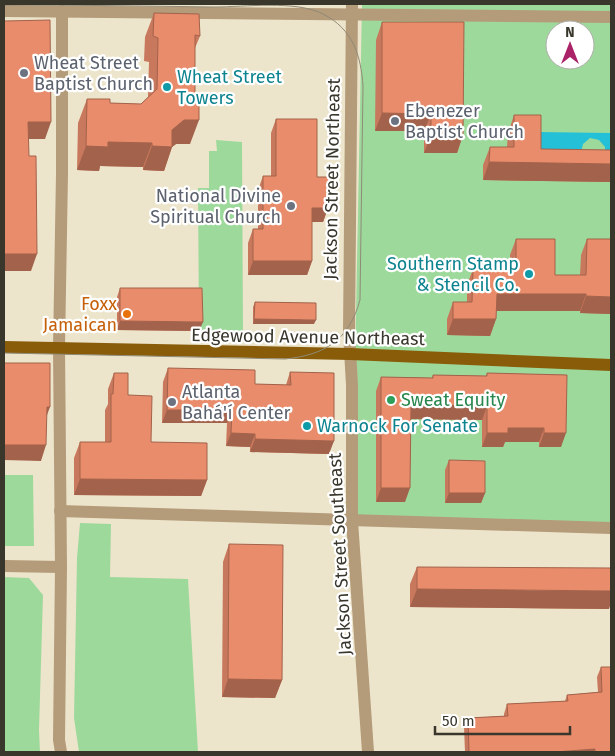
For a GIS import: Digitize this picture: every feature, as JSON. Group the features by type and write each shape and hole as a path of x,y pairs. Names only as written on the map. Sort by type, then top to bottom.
{"main road":[{"name":"Edgewood Avenue Northeast","path":"4,347 350,354 611,365"}],"street":[{"path":"4,11 352,9 611,17"},
{"name":"Jackson Street Northeast","path":"350,354 348,334 352,9"},
{"path":"61,752 59,740 61,567 59,348 62,11"},
{"name":"Jackson Street Southeast","path":"350,354 352,385 352,521 368,752"},
{"path":"60,511 611,528"},
{"path":"4,566 61,567"}],"green space":[{"path":"362,4 611,4 611,527 352,521"},
{"path":"216,140 242,142 243,332 199,331 198,188 209,188 209,151 217,151"},
{"path":"4,475 33,475 34,546 4,546"},
{"path":"80,523 111,524 110,577 188,579 198,752 79,752 74,718 77,558"},
{"path":"4,577 29,578 43,595 40,752 4,752"}],"water":[{"path":"537,132 611,133 611,167 534,167","holes":["590,138 599,140 605,147 605,151 581,153 583,144"]}],"building":[{"path":"154,13 199,14 200,36 195,35 195,99 199,99 199,120 184,120 172,130 172,147 152,146 152,143 108,142 108,147 86,146 87,99 110,99 110,103 141,104 157,89 158,38 153,36"},
{"path":"50,20 51,122 28,122 29,156 36,156 37,254 4,254 4,21"},
{"path":"382,22 464,22 463,135 431,135 431,114 382,113"},
{"path":"514,115 541,115 541,149 611,150 611,164 489,162 490,147 514,147"},
{"path":"276,119 317,119 317,177 329,177 328,208 312,208 312,261 253,261 253,229 263,229 263,176 276,176"},
{"path":"516,239 555,239 555,275 586,275 587,239 611,239 611,297 586,296 586,294 497,294 496,319 453,319 453,302 472,302 473,269 516,269"},
{"path":"120,288 202,288 203,322 120,321"},
{"path":"255,302 316,303 316,320 254,319"},
{"path":"4,363 50,363 50,407 47,407 46,445 4,445"},
{"path":"168,368 255,370 255,384 291,385 290,372 334,373 334,441 255,439 255,434 231,433 232,410 167,410"},
{"path":"114,373 128,373 128,395 152,396 151,442 207,443 207,480 80,479 80,442 111,442 111,394 113,394"},
{"path":"487,373 567,375 566,433 544,433 544,428 508,428 508,433 487,433 487,406 411,405 410,488 381,488 381,377 433,378 433,375 487,376"},
{"path":"449,460 485,461 485,493 449,493"},
{"path":"229,544 283,545 282,680 228,679"},
{"path":"417,567 611,568 611,591 417,589"},
{"path":"601,667 611,667 611,752 595,752 595,749 555,752 469,752 468,718 508,716 507,704 568,701 567,695 602,692"}],"tram line":[{"path":"4,5 214,7 270,5 299,7 323,14 342,27 354,44 360,64 363,86 360,300 349,326 333,343 312,354 285,359 4,353"}],"place":[{"name":"Wheat Street Baptist Church","path":"24,73"},
{"name":"Wheat Street Towers","path":"167,87"},
{"name":"Ebenezer Baptist Church","path":"395,121"},
{"name":"National Divine Spiritual Church","path":"291,206"},
{"name":"Southern Stamp & Stencil Co.","path":"529,274"},
{"name":"Foxx Jamaican","path":"127,314"},
{"name":"Sweat Equity","path":"391,400"},
{"name":"Atlanta Bahá'í Center","path":"172,402"},
{"name":"Warnock For Senate","path":"307,426"}]}
